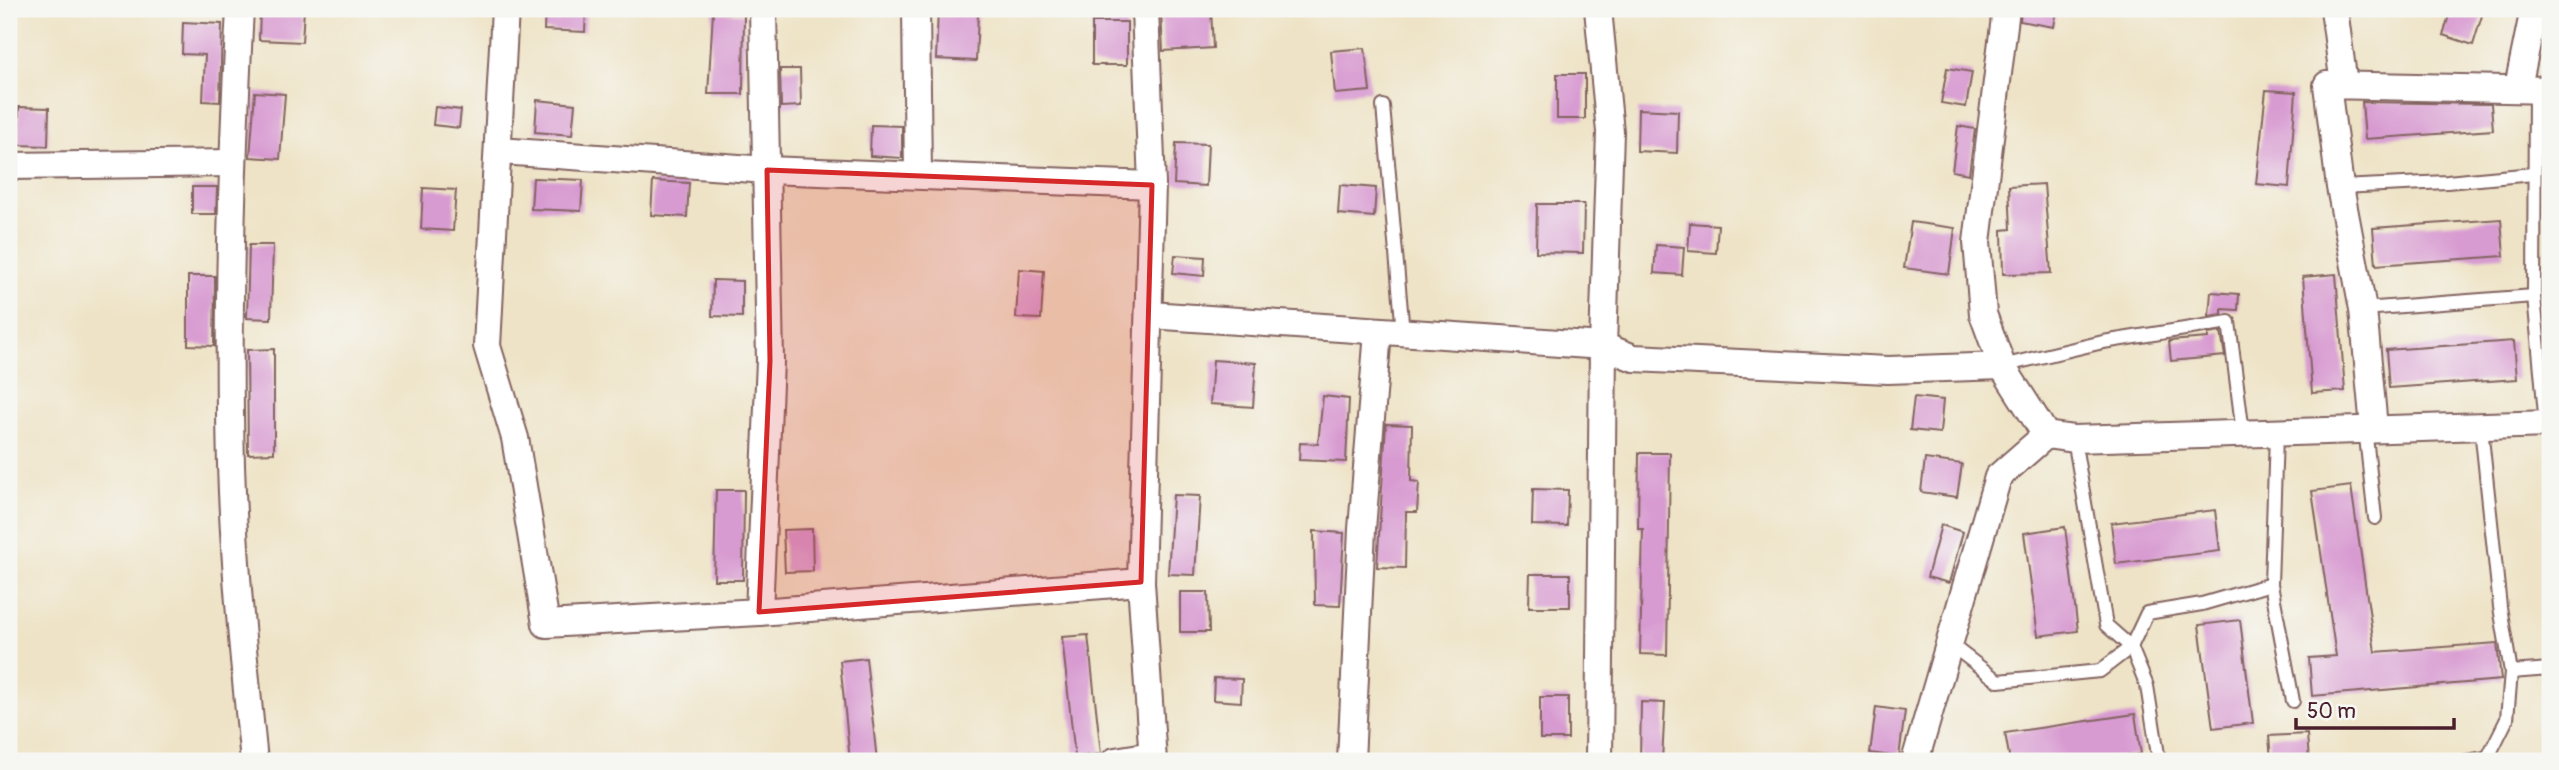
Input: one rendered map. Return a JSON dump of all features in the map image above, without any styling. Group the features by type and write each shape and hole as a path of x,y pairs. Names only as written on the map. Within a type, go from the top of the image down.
{"street":[{"path":"240,9 232,163 231,465 242,641 254,761"},
{"path":"505,9 487,346 515,438 546,624 760,612 1141,582"},
{"path":"760,612 770,361 763,9"},
{"path":"916,9 918,174"},
{"path":"1115,761 1152,758 1141,582 1152,185 1145,9"},
{"path":"1598,9 1609,132 1603,346 1599,761"},
{"path":"2006,9 1977,242 1983,314 2002,366 2046,435"},
{"path":"2334,9 2344,85"},
{"path":"2369,428 2363,309 2340,187 2327,85 2535,88 2534,9"},
{"path":"499,151 767,170 1152,185"},
{"path":"9,166 232,163"},
{"path":"1150,314 1603,346 1634,358 1888,370 2002,366"},
{"path":"1351,761 1362,529 1391,333"},
{"path":"1915,761 1998,477 2046,435 2074,439 2243,433 2276,435 2369,428 2481,428 2548,424"}],"lane":[{"path":"2535,88 2535,296 2548,424"},
{"path":"1383,106 1391,333"},
{"path":"2340,187 2447,183 2533,174"},
{"path":"2363,309 2535,296"},
{"path":"2002,366 2103,342 2229,322 2243,433"},
{"path":"2369,428 2375,518"},
{"path":"2467,761 2486,759 2507,719 2511,672 2500,607 2481,428"},
{"path":"2276,435 2271,584 2293,701"},
{"path":"2074,439 2106,625 2131,648 2147,686 2160,761"},
{"path":"1950,644 1998,681 2100,671 2131,648 2147,613 2202,604 2271,584"},
{"path":"2511,672 2550,669"}],"highlighted area":[{"path":"767,170 1152,185 1141,582 759,612 770,361"}],"building":[{"path":"260,9 304,9 302,42 259,40"},
{"path":"545,9 586,9 585,32 544,30"},
{"path":"938,9 970,9 969,13 978,13 976,61 936,59"},
{"path":"1211,9 1213,48 1163,51 1161,11"},
{"path":"2021,9 2057,9 2054,27 2020,21"},
{"path":"2451,9 2484,9 2473,45 2443,35"},
{"path":"713,12 744,14 743,94 708,94"},
{"path":"183,22 222,24 220,102 203,101 205,55 182,54"},
{"path":"1092,22 1127,22 1127,65 1092,65"},
{"path":"1365,48 1370,91 1335,94 1331,51"},
{"path":"1947,68 1972,72 1966,107 1941,103"},
{"path":"780,69 800,69 801,106 781,107"},
{"path":"1557,74 1585,74 1585,119 1557,119"},
{"path":"2266,90 2296,92 2289,187 2256,184"},
{"path":"255,92 285,94 280,159 250,157"},
{"path":"537,100 575,104 572,135 535,132"},
{"path":"2362,102 2491,104 2493,130 2365,139"},
{"path":"19,107 49,108 48,146 18,145"},
{"path":"435,107 461,110 459,128 433,125"},
{"path":"1638,109 1678,111 1677,153 1637,151"},
{"path":"871,125 902,126 902,158 870,156"},
{"path":"1958,126 1975,129 1969,174 1952,171"},
{"path":"1176,143 1208,144 1206,186 1174,184"},
{"path":"533,178 583,180 581,211 531,209"},
{"path":"653,181 689,183 687,217 651,215"},
{"path":"2044,184 2051,273 2003,274 2002,230 2011,229 2009,186"},
{"path":"1340,185 1376,188 1374,217 1338,214"},
{"path":"192,187 217,187 216,214 192,214"},
{"path":"423,188 456,190 453,231 421,229"},
{"path":"1537,204 1584,204 1583,253 1536,252"},
{"path":"2501,219 2504,256 2376,265 2373,228"},
{"path":"1911,222 1955,228 1949,274 1904,268"},
{"path":"1690,223 1718,225 1716,253 1688,251"},
{"path":"249,245 273,245 271,319 247,318"},
{"path":"1656,245 1684,247 1682,275 1654,273"},
{"path":"1175,255 1205,257 1204,276 1173,273"},
{"path":"1019,269 1044,271 1041,319 1016,318"},
{"path":"2336,274 2345,391 2312,393 2303,277"},
{"path":"188,276 215,276 214,346 188,345"},
{"path":"713,280 742,281 742,317 712,316"},
{"path":"2211,292 2239,294 2238,310 2222,309 2222,314 2209,316"},
{"path":"2221,332 2225,356 2171,361 2169,341 2208,338 2208,334"},
{"path":"2514,341 2517,379 2389,388 2386,350"},
{"path":"274,349 274,453 248,454 247,350"},
{"path":"1213,360 1256,363 1253,407 1210,404"},
{"path":"1323,396 1349,399 1346,462 1299,460 1300,443 1318,444"},
{"path":"1914,397 1943,400 1940,433 1910,430"},
{"path":"1386,424 1412,425 1411,481 1419,482 1417,512 1406,512 1405,568 1377,567"},
{"path":"1639,453 1670,453 1667,655 1640,654 1643,529 1638,529"},
{"path":"1925,459 1962,464 1957,497 1921,492"},
{"path":"2351,486 2375,652 2497,643 2501,680 2312,696 2309,658 2336,656 2312,491"},
{"path":"1533,489 1568,490 1567,526 1532,525"},
{"path":"716,490 744,490 743,580 714,580"},
{"path":"1173,495 1200,496 1195,575 1168,574"},
{"path":"2215,510 2220,551 2116,564 2111,523"},
{"path":"1941,525 1963,532 1949,583 1927,577"},
{"path":"2065,527 2078,631 2038,636 2024,533"},
{"path":"812,529 813,571 785,572 783,530"},
{"path":"1314,531 1344,533 1340,606 1315,605"},
{"path":"1530,574 1570,574 1570,607 1529,607"},
{"path":"1180,592 1208,592 1209,632 1180,632"},
{"path":"2240,620 2253,723 2213,728 2199,625"},
{"path":"1088,635 1101,754 1075,757 1062,637"},
{"path":"866,658 877,761 850,761 840,661"},
{"path":"1214,678 1242,679 1241,702 1213,700"},
{"path":"1540,697 1568,697 1568,739 1540,739"},
{"path":"1641,702 1665,703 1662,761 1640,761"},
{"path":"1876,707 1905,711 1899,757 1870,753"},
{"path":"2135,714 2141,754 2091,761 2010,761 2005,733"},
{"path":"2307,734 2309,761 2271,761 2269,736"}]}
